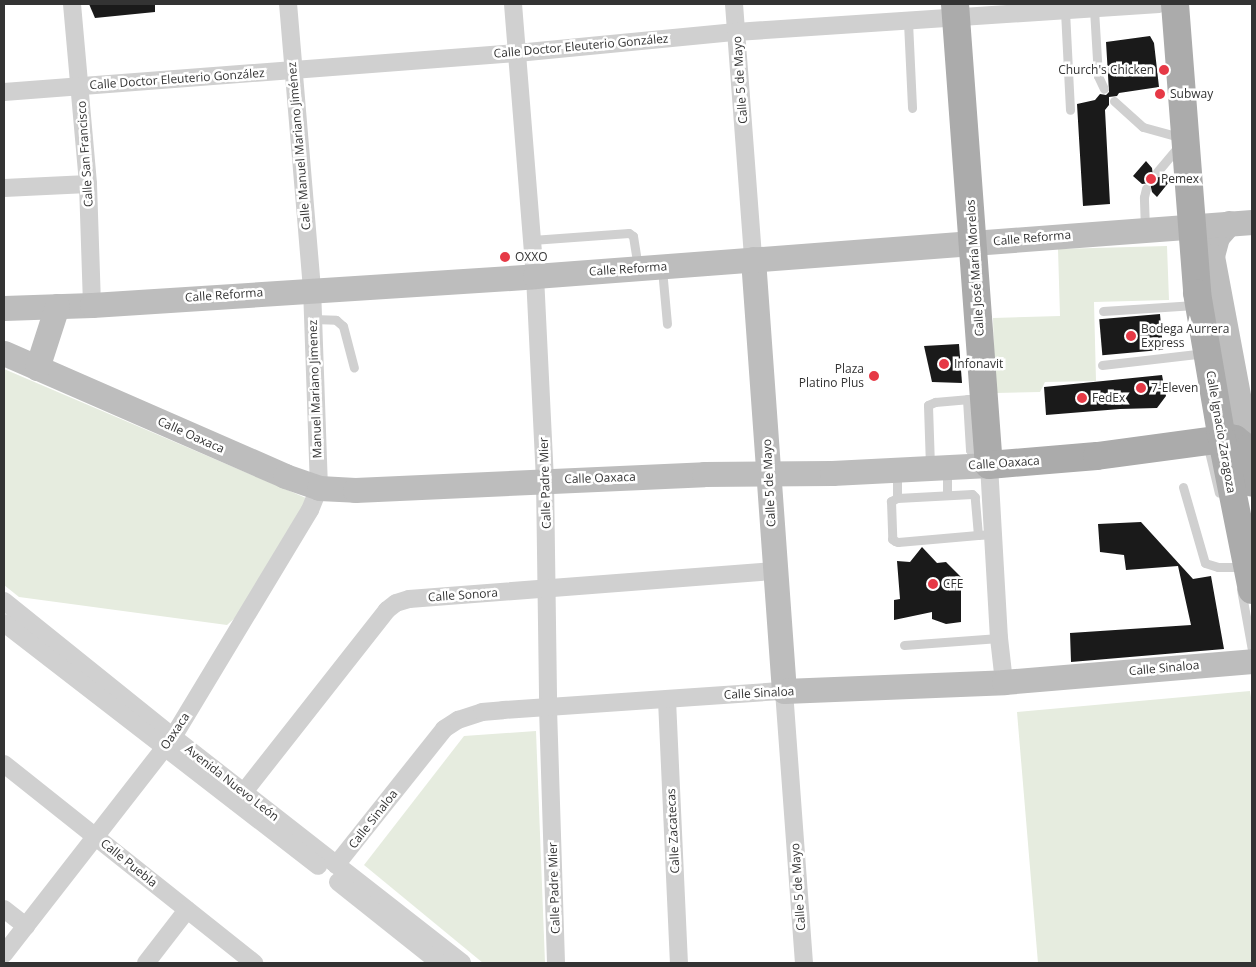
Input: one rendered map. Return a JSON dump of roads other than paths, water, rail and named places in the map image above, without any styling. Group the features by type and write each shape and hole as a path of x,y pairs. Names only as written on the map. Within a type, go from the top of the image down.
{"main road":[{"name":"Calle Ignacio Zaragoza","path":"1175,4 1191,225 1199,305 1223,432 1244,570"},
{"name":"Calle José María Morelos","path":"956,11 974,243 976,398 990,466"},
{"name":"Calle Oaxaca","path":"990,466 1223,432"},
{"path":"1223,432 1235,439 1251,470"}],"street":[{"name":"Calle San Francisco","path":"72,4 88,184 92,305"},
{"name":"Calle Manuel Mariano Jiménez","path":"288,4 312,289"},
{"name":"Calle Padre Mier","path":"514,4 535,276 546,480 548,708 556,963"},
{"name":"Calle 5 de Mayo","path":"734,4 804,963"},
{"name":"Calle Doctor Eleuterio González","path":"4,92 517,53 736,32 908,22 956,11 1065,11 1159,4"},
{"path":"4,188 88,184"},
{"name":"Calle Reforma","path":"4,308 92,305 312,289 535,276 1240,222"},
{"name":"Calle Ignacio Zaragoza","path":"1223,432 1212,256 1217,237 1240,222"},
{"name":"Manuel Mariano Jimenez","path":"312,289 319,488"},
{"path":"37,368 57,306"},
{"name":"Calle Oaxaca","path":"4,353 276,472 319,488 355,490 704,474 769,474 990,466"},
{"name":"Calle José María Morelos","path":"990,466 986,535 1004,682"},
{"name":"Oaxaca","path":"4,954 97,837 169,742 310,510 319,488"},
{"name":"Calle Sonora","path":"240,798 387,610 396,603 409,599 548,590 774,571"},
{"name":"Avenida Nuevo León","path":"7,614 240,798 335,870 438,956 462,963"},
{"name":"Calle Sinaloa","path":"335,870 448,725 482,712 784,691 1004,682 1252,661"},
{"path":"783,667 793,682 814,691"},
{"name":"Calle Zacatecas","path":"667,700 679,963"},
{"name":"Calle Puebla","path":"4,764 254,963"},
{"path":"4,908 26,926"},
{"path":"146,963 187,910"}],"lane":[{"path":"1094,8 1098,76 1104,89"},
{"path":"1065,11 1070,110"},
{"path":"908,22 912,108"},
{"path":"1114,101 1143,127 1186,139 1157,172"},
{"path":"1145,228 1144,203 1146,188"},
{"path":"532,240 629,233 633,236 650,267 667,324"},
{"path":"1104,311 1199,305"},
{"path":"313,319 336,320 343,326 354,368"},
{"path":"1102,365 1207,353"},
{"path":"947,494 939,467 928,405 936,402 976,398"},
{"path":"1221,500 1223,432"},
{"path":"897,470 898,498"},
{"path":"1183,487 1206,563 1218,567 1244,570 1252,650"},
{"path":"968,493 975,498 986,535 895,541 892,539 890,505 893,498 947,494 968,493"},
{"path":"904,645 999,638"}],"place":[{"name":"Church's Chicken","path":"1164,70"},
{"name":"Subway","path":"1160,94"},
{"name":"Pemex","path":"1151,179"},
{"name":"OXXO","path":"505,257"},
{"name":"Bodega Aurrera Express","path":"1131,336"},
{"name":"Infonavit","path":"944,364"},
{"name":"Plaza Platino Plus","path":"874,376"},
{"name":"7-Eleven","path":"1141,388"},
{"name":"FedEx","path":"1082,398"},
{"name":"CFE","path":"933,584"}]}
